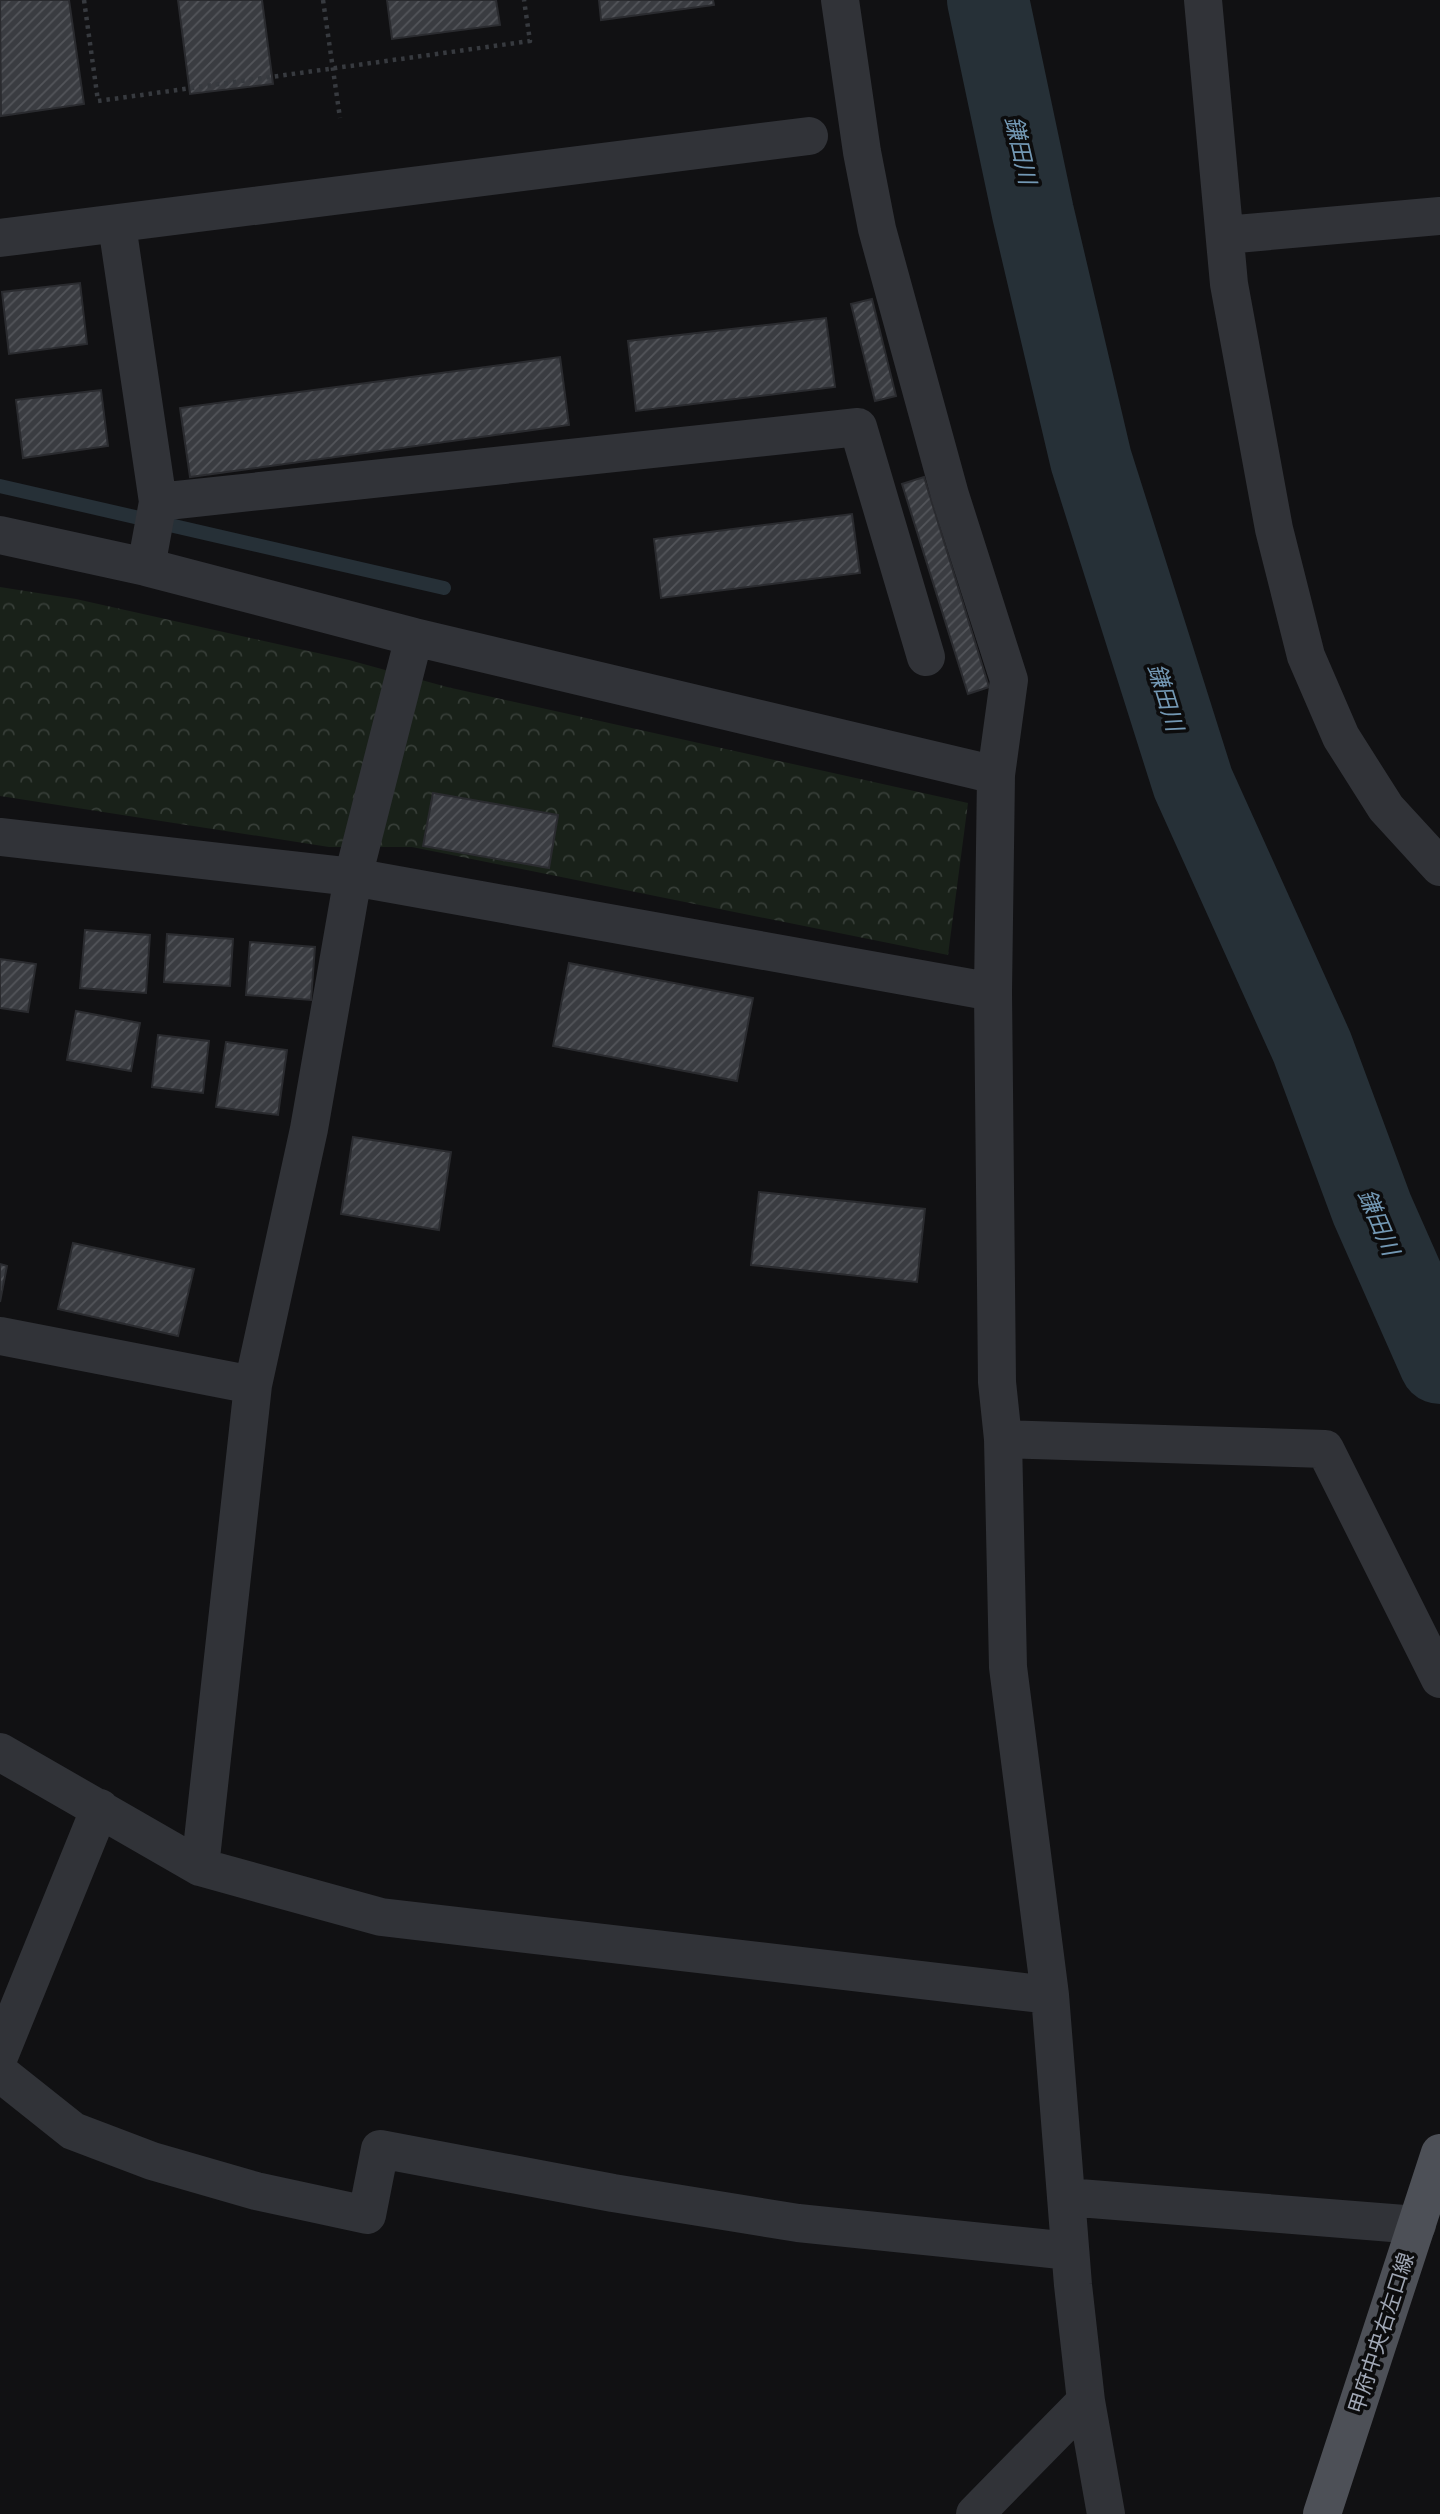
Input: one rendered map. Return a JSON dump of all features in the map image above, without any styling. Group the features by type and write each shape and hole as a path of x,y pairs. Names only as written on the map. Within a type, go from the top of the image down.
{"main road":[{"name":"甲府中央右左口線","path":"1322,2514 1440,2153"}],"street":[{"path":"839,0 862,152 877,229 950,495 1009,680 996,775 993,992 997,1381 1003,1439 1008,1667 1050,1995 1070,2250 1086,2401 1105,2514"},
{"path":"1203,0 1229,284 1274,529 1306,656 1340,737 1386,808 1440,867"},
{"path":"0,238 809,136"},
{"path":"1225,235 1440,216"},
{"path":"117,225 158,504 148,555"},
{"path":"158,504 858,427 926,657"},
{"path":"0,535 148,555 414,637 996,775"},
{"path":"200,1867 253,1385 309,1129 353,877 414,637"},
{"path":"0,837 353,877 993,992"},
{"path":"0,1336 253,1385"},
{"path":"1003,1439 1325,1449 1440,1679"},
{"path":"0,1752 200,1867 381,1917 1050,1995"},
{"path":"0,2054 100,1808"},
{"path":"0,2073 73,2131 152,2161 256,2191 367,2215 380,2149 612,2193 799,2223 1070,2250"},
{"path":"1066,2197 1417,2225"},
{"path":"975,2514 1086,2401"}],"path":[{"path":"84,0 98,101 530,41 524,0"},
{"path":"323,0 340,118"}],"green space":[{"path":"0,587 76,599 349,660 447,687 968,803 948,955 412,847 329,847 0,796"}],"building":[{"path":"0,0 69,0 84,104 1,116"},
{"path":"178,0 262,0 273,84 190,94"},
{"path":"387,0 496,0 500,25 392,39"},
{"path":"599,0 713,0 714,5 601,20"},
{"path":"80,283 87,344 9,354 2,292"},
{"path":"872,299 896,396 875,401 851,304"},
{"path":"826,318 835,387 636,411 628,341"},
{"path":"560,357 569,425 190,477 180,408"},
{"path":"101,390 108,446 23,458 16,400"},
{"path":"924,477 989,687 968,694 902,484"},
{"path":"852,514 860,573 661,598 654,539"},
{"path":"433,793 558,815 549,868 423,846"},
{"path":"85,930 150,935 146,993 80,988"},
{"path":"167,934 233,939 230,986 164,982"},
{"path":"250,942 315,947 311,1000 246,995"},
{"path":"0,959 36,964 28,1012 0,1008"},
{"path":"569,963 753,998 737,1081 553,1046"},
{"path":"76,1011 140,1023 131,1071 67,1060"},
{"path":"158,1035 209,1041 203,1093 152,1087"},
{"path":"226,1042 287,1050 278,1115 216,1107"},
{"path":"353,1137 451,1152 439,1230 341,1214"},
{"path":"759,1192 925,1209 917,1282 751,1265"},
{"path":"73,1243 194,1269 178,1336 58,1309"},
{"path":"0,1264 7,1266 0,1302"}],"waterway":[{"name":"鎌田川","path":"988,0 1033,213 1091,460 1193,783 1312,1047 1372,1209 1440,1363"},
{"path":"0,486 444,588"}]}
